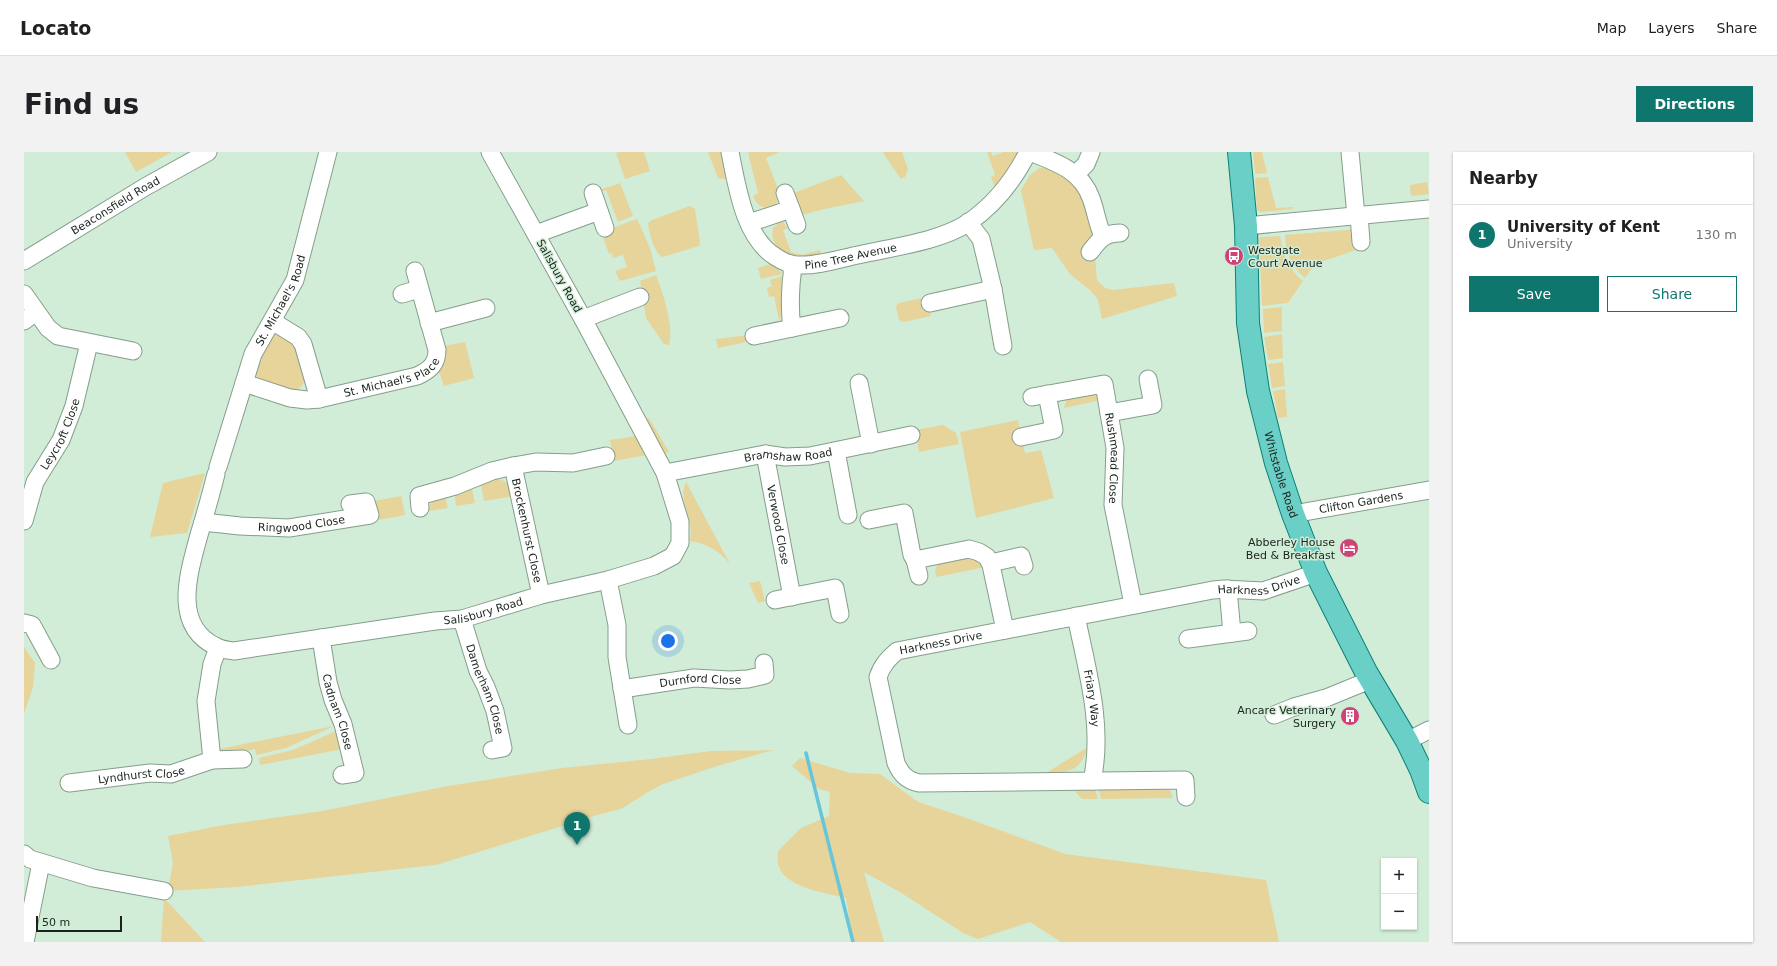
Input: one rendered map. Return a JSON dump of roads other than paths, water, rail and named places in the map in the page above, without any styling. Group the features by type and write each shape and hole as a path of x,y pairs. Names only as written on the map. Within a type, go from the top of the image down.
{"main road":[{"name":"Whitstable Road","path":"1239,152 1246,226 1248,323 1253,365 1263,416 1276,463 1293,514 1316,573 1370,680 1407,741 1421,770 1429,792"}],"street":[{"name":"Beaconsfield Road","path":"24,261 145,187 208,152"},
{"name":"St. Michael's Road","path":"217,470 230,446 244,383 253,354 295,280 328,152"},
{"name":"Salisbury Road","path":"217,470 188,576 186,589 191,621 197,631 206,640 218,648 234,651 435,621 462,619 541,595 608,580 661,563 673,556 680,544 680,522 665,473 583,319 490,152"},
{"name":"Pine Tree Avenue","path":"730,152 738,190 749,223 758,241 764,249 776,258 791,264 814,264 910,243 946,233 968,222 1004,189 1020,169 1029,152"},
{"path":"1029,152 1058,164 1076,174 1086,185 1103,236"},
{"path":"1076,174 1086,164 1091,152"},
{"path":"1350,152 1362,242"},
{"path":"785,192 797,225"},
{"path":"593,193 605,228"},
{"path":"749,223 791,209"},
{"path":"1246,226 1429,209"},
{"name":"Salisbury Road","path":"536,234 599,211"},
{"path":"968,222 981,239 993,290 1003,346"},
{"path":"1090,252 1103,236 1120,233"},
{"path":"791,264 794,272 791,283 790,298 792,328"},
{"name":"St. Michael's Place","path":"244,383 290,398 319,399 418,376 425,372 435,363 437,358 437,350 415,271"},
{"path":"402,294 419,289"},
{"path":"930,303 993,290"},
{"path":"24,294 30,316 54,334 66,339 133,351"},
{"name":"Salisbury Road","path":"583,319 640,297"},
{"path":"429,323 486,308"},
{"path":"754,336 840,318"},
{"path":"272,321 298,337 303,344 319,399"},
{"name":"Leycroft Close","path":"24,521 30,481 61,440 74,406 89,343"},
{"path":"1109,413 1153,405 1148,379"},
{"path":"859,383 871,444"},
{"name":"Rushmead Close","path":"1022,437 1054,430 1040,396 1104,384 1115,448 1112,505 1133,604"},
{"name":"Bramshaw Road","path":"665,473 764,454 785,457 810,456 911,435"},
{"path":"836,451 848,515"},
{"name":"Verwood Close","path":"764,454 790,597 835,588 840,614"},
{"name":"Brockenhurst Close","path":"420,508 419,496 455,486 492,471 536,462 573,463 606,456"},
{"name":"Brockenhurst Close","path":"513,466 541,595"},
{"name":"Clifton Gardens","path":"1293,514 1429,490"},
{"name":"Ringwood Close","path":"203,522 240,526 289,528 370,515 366,502 350,504"},
{"path":"869,520 904,513 912,555 917,568 969,549 979,552 987,557 991,563 1005,630"},
{"path":"991,563 1021,556 1024,566"},
{"name":"Harkness Drive","path":"1186,797 1185,780 919,782 907,778 899,770 896,762 878,677 886,660 897,651 1133,604 1213,590 1228,589 1263,591 1316,573"},
{"path":"608,580 617,625 617,657 628,726"},
{"path":"1188,638 1240,632 1228,589"},
{"name":"Friary Way","path":"1076,616 1094,707 1097,745 1092,781"},
{"name":"Damerham Close","path":"462,619 478,670 486,687 500,733 503,748 492,750"},
{"path":"24,622 32,625 50,660"},
{"name":"Cadnam Close","path":"321,638 328,682 333,700 343,724 355,773 342,775"},
{"path":"212,760 206,701 211,670 218,648"},
{"name":"Durnford Close","path":"622,689 694,678 730,680 748,679 766,675 764,663"},
{"path":"1274,715 1294,707 1326,698 1370,680"},
{"path":"1407,741 1429,730"},
{"name":"Lyndhurst Close","path":"69,783 143,774 171,774 212,760 243,759"},
{"path":"24,854 30,859 41,863 93,878 164,891"},
{"path":"25,942 41,863"}],"waterway":[{"path":"806,753 853,942"}],"place":[{"name":"Westgate Court Avenue","path":"1234,256"},
{"name":"Abberley House Bed & Breakfast","path":"1349,548"},
{"name":"Ancare Veterinary Surgery","path":"1350,716"},
{"name":"University of Kent","path":"577,845"}]}
